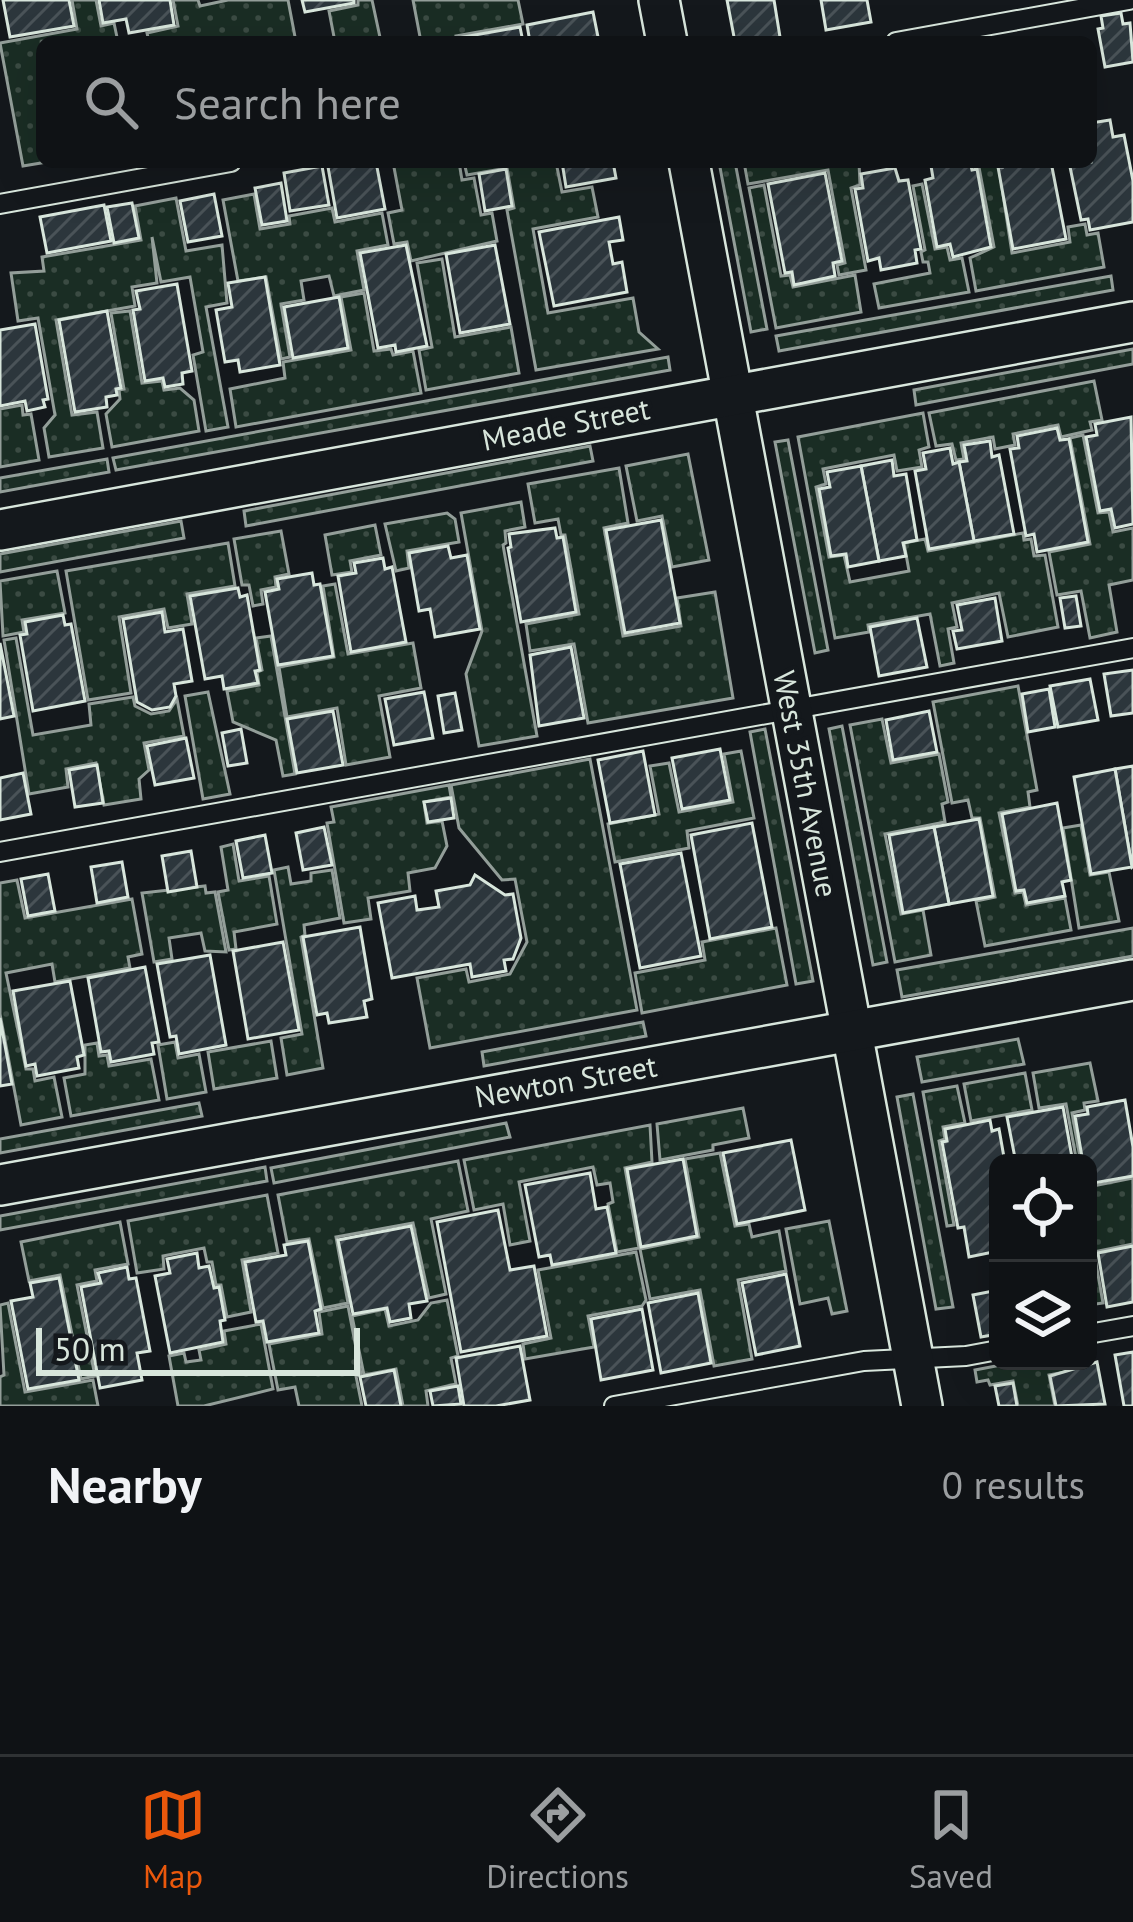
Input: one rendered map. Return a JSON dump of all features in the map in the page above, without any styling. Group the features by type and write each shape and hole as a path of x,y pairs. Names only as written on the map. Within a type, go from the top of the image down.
{"street":[{"path":"659,0 666,36"},
{"name":"West 35th Avenue","path":"690,168 922,1406"},
{"name":"Meade Street","path":"0,530 1133,322"},
{"name":"Newton Street","path":"0,1185 1133,980"}],"lane":[{"path":"929,36 1129,0"},
{"path":"0,204 198,168"},
{"path":"0,851 1133,648"},
{"path":"1097,1332 1133,1326"},
{"path":"614,1406 863,1360 989,1351"}],"green space":[{"path":"72,0 96,0 101,26 114,23 117,36 38,36 77,29"},
{"path":"173,0 198,0 200,6 228,0 288,0 295,36 148,36 178,26"},
{"path":"358,0 372,0 380,36 334,36 329,11 358,5"},
{"path":"413,0 518,0 523,24 456,36 420,36"},
{"path":"36,36 36,164 23,166 0,43"},
{"path":"394,168 460,168 462,180 474,178 481,215 492,213 497,241 411,261 407,242 394,244 388,213 402,210"},
{"path":"465,168 507,168 467,175"},
{"path":"507,168 557,168 562,192 592,187 598,217 533,229 548,313 633,298 639,332 658,349 536,370 507,210 514,208"},
{"path":"720,168 736,168 767,329 751,332"},
{"path":"745,168 859,168 860,185 851,188 866,270 839,275 837,265 845,263 828,170 748,184"},
{"path":"979,168 999,168 1012,253 1070,242 1068,227 1085,224 1087,235 1098,233 1104,267 976,291 970,258 994,247"},
{"path":"922,184 935,249 947,247 950,260 962,258 969,292 879,308 874,284 930,273 921,252 925,250 913,186"},
{"path":"764,185 781,276 790,275 793,287 855,275 861,312 776,328 749,188"},
{"path":"254,194 260,229 290,224 289,216 332,208 335,222 382,213 388,245 357,251 364,290 334,296 329,276 301,281 304,300 281,304 290,357 281,359 266,277 238,281 223,200"},
{"path":"176,198 186,251 222,245 227,303 206,307 228,427 206,431 193,355 203,352 190,277 161,282 152,237 157,283 132,287 135,306 56,320 72,415 97,412 103,448 49,457 44,428 55,415 38,318 18,321 11,273 44,271 42,257 141,240 135,206"},
{"path":"442,259 455,337 511,327 519,373 426,390 419,350 432,347 417,263"},
{"path":"1111,276 1113,290 779,351 776,336"},
{"path":"364,293 374,351 391,349 393,355 413,351 421,393 236,427 230,389 285,378 283,362 351,350 341,297"},
{"path":"130,311 142,383 162,381 164,390 180,388 194,400 199,431 112,447 106,414 124,389 111,313"},
{"path":"1133,349 1133,364 916,405 914,390"},
{"path":"668,357 670,370 116,470 113,458"},
{"path":"1094,381 1102,420 1090,422 1092,430 1061,437 1058,425 1013,434 1015,445 995,449 993,437 961,443 964,459 956,460 952,444 936,446 929,413"},
{"path":"22,405 23,415 31,414 39,460 0,467 0,409"},
{"path":"923,413 929,447 919,450 922,467 897,471 894,455 823,469 826,484 816,487 829,557 844,555 850,582 909,571 904,543 925,539 928,551 1023,533 1024,540 1031,539 1034,556 1045,555 1058,627 1008,637 999,593 952,603 957,627 948,629 954,663 940,666 930,614 868,625 869,632 835,638 798,437"},
{"path":"1083,435 1098,513 1109,512 1113,532 1133,528 1133,580 1109,585 1117,632 1090,638 1081,591 1057,595 1049,552 1090,544 1070,438"},
{"path":"788,440 828,650 815,653 775,442"},
{"path":"590,446 593,461 246,526 244,511"},
{"path":"688,454 709,560 672,567 662,516 637,521 626,466"},
{"path":"107,459 109,472 0,492 0,478"},
{"path":"619,468 628,523 604,528 623,636 681,626 677,598 715,592 733,698 588,723 574,644 530,651 526,624 579,614 565,535 561,535 558,519 535,523 528,484"},
{"path":"521,502 525,527 505,531 503,545 537,736 479,746 466,674 482,631 461,513"},
{"path":"447,513 455,519 459,542 407,551 409,568 396,571 385,524"},
{"path":"181,521 184,538 0,572 0,554"},
{"path":"375,525 381,555 350,561 352,572 332,575 325,535"},
{"path":"281,531 289,574 275,577 276,587 261,590 263,604 253,606 249,585 242,585 234,539"},
{"path":"228,543 235,586 187,594 192,624 168,628 164,609 119,617 131,693 88,700 66,571"},
{"path":"57,571 65,613 22,620 24,632 3,636 0,581"},
{"path":"335,584 348,654 413,643 421,688 379,696 390,757 346,765 337,708 287,717 279,667 334,657 323,586"},
{"path":"271,636 295,774 283,776 276,740 233,722 227,691 259,685 257,672 262,670 256,638"},
{"path":"16,638 33,735 91,725 89,704 133,697 135,706 151,714 169,711 177,699 184,736 144,743 149,770 139,779 141,799 104,805 96,763 66,769 68,787 29,794 4,640"},
{"path":"1018,686 1037,790 1028,792 1030,807 999,813 1015,893 1023,892 1026,905 1065,898 1071,930 985,946 976,901 995,897 980,818 972,818 968,800 952,803 933,702"},
{"path":"208,692 230,794 203,799 185,696"},
{"path":"882,719 891,763 939,754 948,802 942,804 945,822 885,834 901,914 923,910 931,955 895,962 850,725"},
{"path":"842,726 887,962 873,965 829,729"},
{"path":"765,729 813,981 796,984 750,732"},
{"path":"741,751 754,818 687,831 689,848 615,862 608,824 659,814 650,766 669,763 679,812 733,802 724,754"},
{"path":"590,759 637,1010 430,1048 417,978 466,969 469,982 510,974 527,942 515,879 502,880 459,828 451,785"},
{"path":"449,785 451,797 424,802 427,823 442,821 447,846 435,868 408,873 410,891 368,898 371,919 344,923 327,823 334,822 331,807"},
{"path":"1081,825 1090,875 1109,872 1119,921 1079,928 1063,828"},
{"path":"233,844 239,881 269,876 277,924 234,932 236,949 229,950 218,892 228,890 221,847"},
{"path":"288,867 291,884 311,881 311,873 332,870 340,918 304,925 301,937 323,1068 287,1075 281,1038 302,1034 274,870"},
{"path":"17,880 25,918 132,899 142,954 128,957 130,968 55,982 52,964 6,973 26,1069 33,1069 35,1081 54,1077 62,1117 21,1125 0,1014 0,883"},
{"path":"205,886 206,893 215,892 226,952 205,951 201,933 169,938 172,959 154,962 142,893"},
{"path":"776,928 787,985 642,1013 635,973 705,960 702,942"},
{"path":"1133,928 1133,956 902,997 897,970"},
{"path":"643,1022 646,1036 484,1066 482,1052"},
{"path":"1018,1039 1024,1064 922,1082 917,1057"},
{"path":"271,1041 277,1078 214,1089 208,1052"},
{"path":"175,1042 178,1058 199,1054 206,1092 167,1099 158,1045"},
{"path":"97,1043 99,1056 107,1055 109,1066 151,1059 159,1100 71,1116 64,1078 85,1074 85,1045"},
{"path":"1090,1063 1098,1101 1084,1103 1085,1110 1072,1113 1079,1154 1075,1154 1066,1104 1039,1108 1033,1073"},
{"path":"1025,1073 1032,1110 971,1121 964,1084"},
{"path":"957,1086 965,1123 943,1127 945,1139 939,1141 954,1225 947,1226 923,1092"},
{"path":"913,1094 953,1307 936,1309 897,1097"},
{"path":"199,1103 202,1116 0,1153 0,1139"},
{"path":"743,1108 749,1138 660,1160 657,1124"},
{"path":"506,1123 510,1137 274,1183 271,1168"},
{"path":"650,1125 652,1162 625,1168 639,1248 617,1252 608,1204 613,1202 610,1183 597,1185 593,1167 519,1182 530,1241 510,1245 503,1204 474,1210 464,1160"},
{"path":"720,1153 735,1226 749,1224 752,1237 779,1231 786,1271 738,1280 752,1359 714,1366 700,1290 650,1299 640,1249 699,1237 685,1159"},
{"path":"458,1161 468,1211 431,1219 446,1294 429,1298 413,1223 336,1237 348,1303 323,1308 309,1239 287,1242 278,1195"},
{"path":"265,1167 267,1181 0,1230 0,1216"},
{"path":"1133,1178 1133,1244 1097,1251 1097,1185"},
{"path":"267,1195 278,1253 242,1260 251,1312 227,1317 221,1285 216,1285 204,1248 163,1256 164,1269 137,1273 128,1221"},
{"path":"829,1221 847,1311 832,1314 828,1298 800,1304 786,1229"},
{"path":"120,1222 128,1264 95,1270 97,1281 77,1285 95,1376 81,1379 60,1275 29,1281 21,1242"},
{"path":"636,1252 646,1300 642,1306 588,1316 594,1347 525,1359 523,1344 551,1338 538,1270"},
{"path":"1097,1269 1103,1303 1097,1304"},
{"path":"447,1300 458,1356 451,1358 456,1384 426,1391 428,1406 403,1406 396,1369 364,1375 352,1316 385,1309 389,1326 418,1320 431,1303"},
{"path":"8,1303 25,1392 93,1380 98,1406 0,1406 0,1377 4,1375 0,1305"},
{"path":"348,1306 362,1406 299,1406 295,1387 278,1390 269,1344 322,1334 319,1312"},
{"path":"261,1324 273,1389 204,1406 178,1406 169,1356 184,1353 186,1362 201,1360 199,1350 226,1344 224,1331"},
{"path":"975,1370 1071,1371 1049,1375 1055,1406 1018,1406 1013,1381 977,1382"}],"building":[{"path":"3,0 69,0 74,26 10,37"},
{"path":"99,0 170,0 174,25 129,33 126,19 103,23"},
{"path":"302,0 354,0 354,3 305,12"},
{"path":"727,0 774,0 780,36 734,36"},
{"path":"821,0 867,0 871,22 826,30"},
{"path":"593,12 598,36 529,36 527,25"},
{"path":"1121,13 1123,24 1130,23 1133,62 1105,67 1098,29 1103,28 1101,16"},
{"path":"520,27 522,36 469,36"},
{"path":"1110,120 1113,137 1124,135 1133,181 1133,222 1090,230 1088,219 1081,220 1070,168 1097,168 1097,122"},
{"path":"322,168 329,205 290,211 284,173"},
{"path":"328,168 377,168 385,209 337,218"},
{"path":"563,168 614,168 616,178 566,187"},
{"path":"895,168 899,181 908,180 921,249 915,250 917,263 881,270 879,258 868,261 855,189 863,188 861,174"},
{"path":"931,168 977,169 991,247 953,257 950,244 937,247 925,180 933,178"},
{"path":"998,168 1052,168 1066,239 1013,249"},
{"path":"506,169 512,206 485,211 479,174"},
{"path":"825,173 842,261 833,263 835,276 794,285 792,272 785,273 768,184"},
{"path":"281,183 287,221 262,225 255,188"},
{"path":"214,194 222,236 188,242 180,201"},
{"path":"132,203 139,238 114,243 107,207"},
{"path":"104,205 111,241 47,253 40,217"},
{"path":"619,217 623,240 609,242 613,264 622,262 627,292 554,306 539,232"},
{"path":"406,245 427,346 396,352 395,345 378,348 360,253"},
{"path":"495,245 510,324 460,333 446,254"},
{"path":"265,277 280,365 240,372 238,360 225,362 216,310 232,307 228,283"},
{"path":"177,284 192,371 182,373 183,384 165,387 163,378 145,381 133,310 140,309 136,291"},
{"path":"339,297 348,348 293,358 284,307"},
{"path":"107,311 121,388 116,389 117,395 106,397 107,407 75,412 59,320"},
{"path":"35,324 48,399 43,400 45,407 27,411 25,401 0,406 0,330"},
{"path":"1131,417 1133,524 1115,528 1111,509 1100,511 1086,437 1097,435 1095,424"},
{"path":"1057,428 1060,440 1069,439 1088,542 1037,552 1034,534 1026,536 1010,449 1019,448 1017,436"},
{"path":"990,441 992,457 999,455 1014,534 974,541 959,462 967,461 964,445"},
{"path":"950,448 953,464 959,462 974,541 929,549 915,471 926,469 923,453"},
{"path":"892,460 894,476 906,474 917,540 903,543 906,556 879,561 861,466"},
{"path":"861,466 879,561 848,567 846,554 831,556 819,489 830,487 827,472"},
{"path":"661,520 680,623 625,633 606,530"},
{"path":"555,528 557,538 563,537 576,612 521,622 509,534"},
{"path":"448,546 451,558 467,555 480,629 435,637 430,609 419,611 409,553"},
{"path":"383,558 385,569 392,567 406,642 351,652 338,576 356,573 354,563"},
{"path":"312,573 314,585 320,584 333,656 278,665 265,592 279,589 277,579"},
{"path":"238,588 240,597 247,595 260,670 255,671 258,683 224,689 222,676 205,679 190,596"},
{"path":"1076,596 1081,626 1065,628 1060,598"},
{"path":"995,598 1002,641 957,649 953,631 962,630 957,605"},
{"path":"162,612 165,632 183,629 192,681 174,684 176,696 170,707 152,710 137,702 123,619"},
{"path":"63,615 65,625 71,624 85,701 33,711 20,635 27,634 25,622"},
{"path":"917,618 927,667 879,676 870,627"},
{"path":"0,643 14,716 0,719"},
{"path":"571,647 584,718 539,726 530,655"},
{"path":"1133,670 1133,713 1111,716 1104,674"},
{"path":"1090,679 1098,720 1058,727 1050,686"},
{"path":"1049,689 1055,727 1028,732 1022,694"},
{"path":"424,692 433,738 394,745 385,699"},
{"path":"455,693 462,730 444,733 438,696"},
{"path":"333,711 343,765 297,773 287,719"},
{"path":"929,711 937,752 893,760 886,720"},
{"path":"241,729 247,763 228,766 222,733"},
{"path":"186,738 194,778 155,785 147,746"},
{"path":"720,749 730,800 682,809 672,758"},
{"path":"643,751 655,815 610,823 598,760"},
{"path":"97,765 103,803 75,807 69,770"},
{"path":"1133,766 1133,866 1132,867 1115,769"},
{"path":"1115,769 1132,867 1091,874 1074,777"},
{"path":"23,773 31,814 0,820 0,778"},
{"path":"451,798 454,818 428,822 424,802"},
{"path":"1057,803 1071,880 1062,882 1065,896 1027,903 1024,890 1016,891 1002,814"},
{"path":"979,819 993,896 949,904 934,827"},
{"path":"752,823 772,927 710,939 691,835"},
{"path":"324,827 332,865 303,870 296,833"},
{"path":"934,827 949,904 903,913 889,835"},
{"path":"265,835 272,873 243,878 236,841"},
{"path":"191,851 197,887 168,892 162,856"},
{"path":"681,853 701,956 640,968 620,864"},
{"path":"122,862 128,897 97,903 91,867"},
{"path":"48,874 55,911 28,916 21,879"},
{"path":"475,875 505,895 513,894 521,938 513,959 504,960 506,971 472,977 470,964 392,978 378,903 415,896 417,910 439,907 436,891 470,885"},
{"path":"360,927 372,999 364,1001 367,1017 329,1023 327,1013 317,1015 303,937"},
{"path":"283,942 299,1030 248,1039 233,951"},
{"path":"210,955 226,1045 179,1054 176,1036 170,1037 157,964"},
{"path":"145,967 159,1042 152,1043 154,1054 111,1062 109,1051 101,1052 88,978"},
{"path":"70,981 84,1055 77,1057 79,1068 37,1076 35,1064 26,1066 13,991"},
{"path":"0,1018 12,1084 0,1086"},
{"path":"1125,1100 1133,1176 1097,1182 1097,1154 1081,1154 1075,1116 1088,1114 1087,1107"},
{"path":"1063,1107 1071,1154 1014,1154 1007,1117"},
{"path":"990,1120 992,1131 999,1129 1003,1154 989,1154 989,1253 969,1257 964,1227 958,1228 942,1142 947,1141 945,1129"},
{"path":"791,1140 805,1210 737,1224 723,1153"},
{"path":"683,1159 697,1236 641,1247 627,1169"},
{"path":"590,1173 596,1209 607,1207 616,1253 552,1265 550,1255 539,1257 525,1185"},
{"path":"498,1210 510,1270 534,1266 547,1336 461,1352 437,1222"},
{"path":"411,1226 427,1301 409,1304 411,1318 390,1322 387,1308 353,1314 338,1240"},
{"path":"308,1241 321,1309 315,1311 319,1333 267,1342 263,1321 256,1322 245,1262 286,1255 284,1245"},
{"path":"1133,1246 1133,1302 1107,1307 1098,1253"},
{"path":"197,1253 199,1268 209,1266 214,1288 219,1287 223,1342 170,1353 155,1276 170,1273 167,1259"},
{"path":"127,1267 129,1279 136,1278 150,1351 137,1353 142,1380 100,1388 81,1287 101,1283 98,1273"},
{"path":"786,1274 800,1346 756,1355 742,1283"},
{"path":"59,1278 79,1380 28,1389 11,1301 33,1297 30,1283"},
{"path":"989,1292 989,1336 981,1337 973,1295"},
{"path":"698,1293 711,1363 661,1373 648,1303"},
{"path":"642,1309 653,1370 601,1380 591,1319"},
{"path":"520,1346 530,1400 464,1406 456,1358"},
{"path":"1133,1352 1133,1406 1124,1406 1115,1355"},
{"path":"1097,1362 1105,1404 1056,1406 1050,1376 1097,1370"},
{"path":"394,1370 401,1406 366,1406 360,1377"},
{"path":"1013,1383 1017,1406 999,1406 995,1386"},
{"path":"458,1386 461,1404 433,1406 430,1391"}]}
